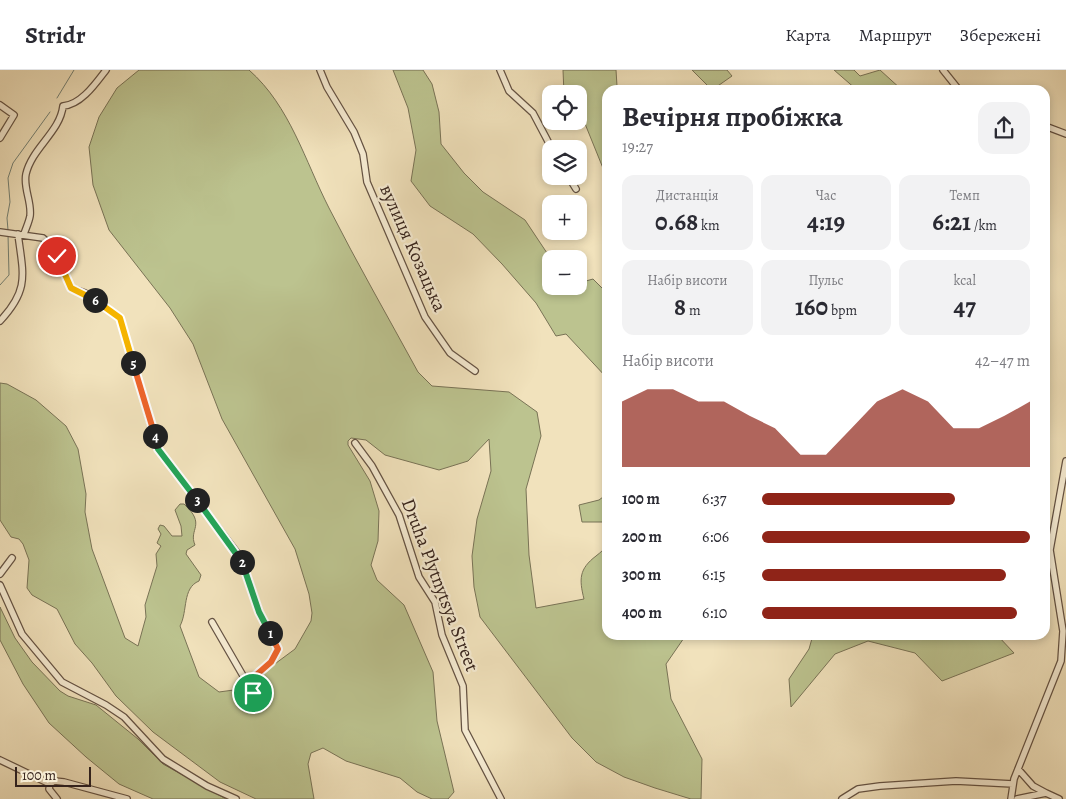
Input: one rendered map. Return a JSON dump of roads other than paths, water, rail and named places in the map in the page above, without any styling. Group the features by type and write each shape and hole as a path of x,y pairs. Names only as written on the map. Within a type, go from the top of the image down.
{"street":[{"path":"0,321 21,291 24,278 18,234 30,215 25,184 26,173 37,148 57,124 63,106 68,106 84,96 106,70"},
{"name":"вулиця Козацька","path":"320,70 327,87 354,132 363,154 367,182 425,317 450,353 475,371"},
{"path":"500,70 509,91 534,113 548,140"},
{"path":"943,70 955,85"},
{"path":"0,106 14,115 0,138"},
{"path":"1050,128 1066,134"},
{"path":"573,185 576,190"},
{"path":"3,232 43,238 54,248 71,288 85,293 120,318 158,449 241,558 259,612 278,649 271,662 247,683"},
{"name":"Druha Plytnytsya Street","path":"354,442 372,466 399,514 419,577 435,602 442,635 463,686 465,730 501,799"},
{"path":"1050,540 1066,461"},
{"path":"0,574 12,558"},
{"path":"1011,799 1018,769 1061,661 1064,647 1064,631 1050,560"},
{"path":"0,585 22,634 62,682 106,705 124,718 163,759 207,786 236,799"},
{"path":"212,622 253,693"},
{"path":"0,760 50,784"},
{"path":"1018,769 1034,786 1046,794 1059,799"},
{"path":"50,784 54,781 64,782 127,799"},
{"path":"842,799 858,789 880,786 956,781 1013,784"},
{"path":"50,784 49,788 57,799"},
{"path":"1017,799 1046,794"}],"waterway":[{"path":"57,98 74,70"},
{"path":"8,230 7,218 10,202 8,178 13,163 50,112"},
{"path":"0,285 9,275 8,234"}]}
